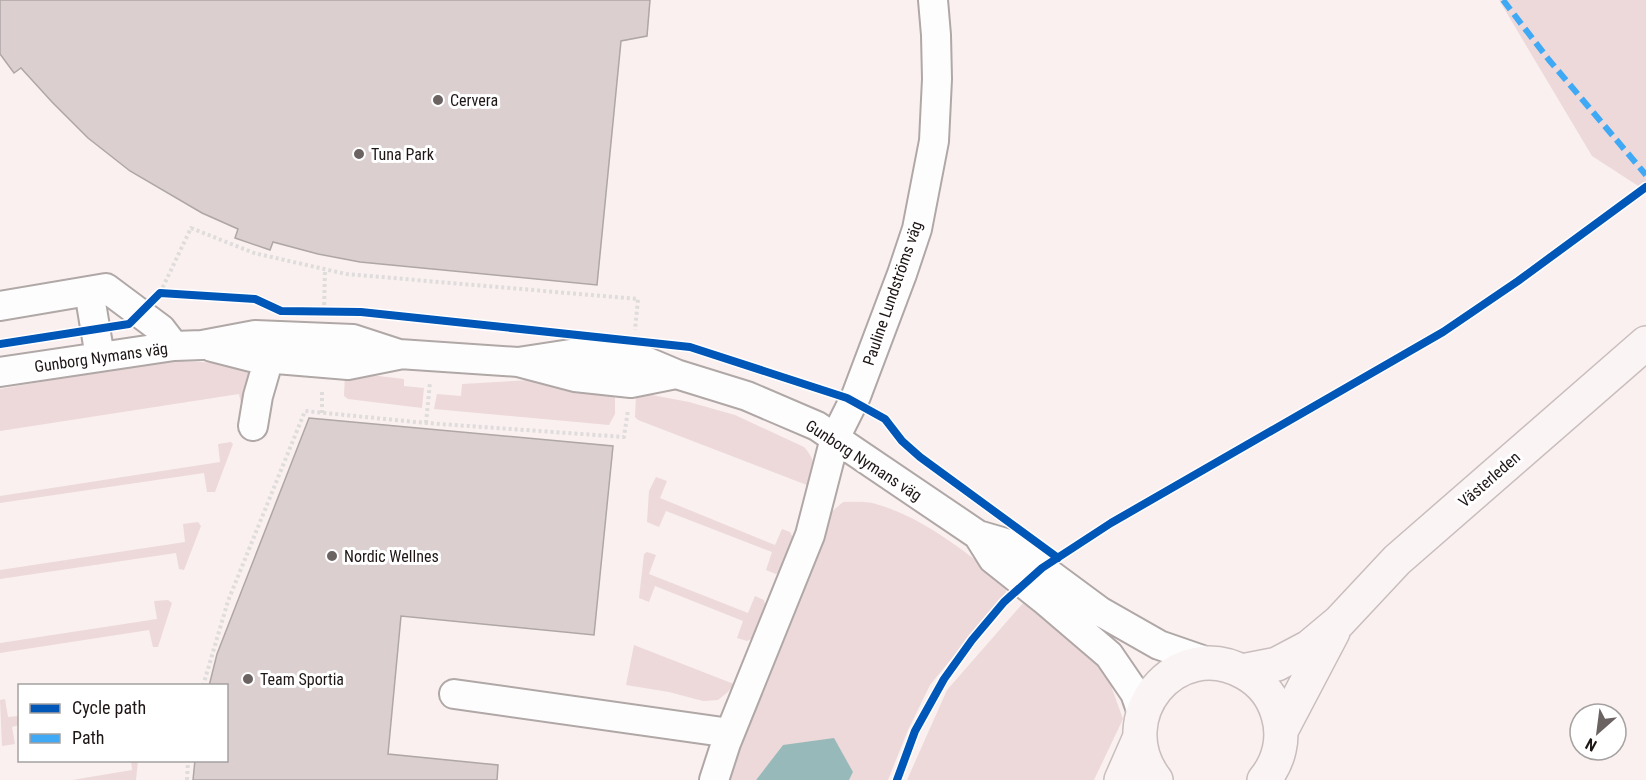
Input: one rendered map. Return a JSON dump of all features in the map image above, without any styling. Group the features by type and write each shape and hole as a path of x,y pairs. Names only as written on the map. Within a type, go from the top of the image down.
{"main road":[{"name":"Västerleden","path":"1242,671 1278,664 1309,647 1339,622 1397,560 1646,343"},
{"name":"Västerleden","path":"1281,731 1339,622"},
{"path":"1121,780 1152,693 1168,677 1189,667 1211,663 1242,671 1270,696 1281,731 1278,754 1264,780"},
{"path":"1141,726 1145,763 1156,780"}],"street":[{"name":"Pauline Lundströms väg","path":"714,780 730,733 810,535 835,438 856,396 917,229 934,141 937,79 933,0"},
{"path":"98,290 100,357"},
{"path":"0,306 98,290 141,314 188,345"},
{"name":"Gunborg Nymans väg","path":"0,372 255,335 353,339 399,354 518,362 577,353 632,355 676,374 747,396 817,426 978,535 1009,544 1101,612 1159,645 1211,663"},
{"name":"Gunborg Nymans väg","path":"188,345 251,357 348,365 399,354"},
{"path":"253,426 268,358"},
{"name":"Gunborg Nymans väg","path":"978,535 993,559 1109,655 1135,693 1141,726"},
{"path":"454,694 730,733"}],"path":[{"path":"141,314 160,293 191,228 254,254 346,274 638,299 634,341"},
{"path":"324,312 325,269"},
{"path":"160,293 170,294"},
{"path":"314,311 334,312"},
{"path":"322,381 322,413"},
{"path":"426,423 430,381"},
{"path":"204,684 228,601 305,411 426,423 624,437 628,403"},
{"path":"187,780 188,762"}],"shaded area":[{"path":"1499,0 1646,0 1646,191 1592,156"},
{"path":"180,361 240,364 251,368 243,413 239,394 0,431 0,389 114,369"},
{"path":"345,372 404,379 404,386 424,388 422,408 348,399 344,396"},
{"path":"530,380 615,390 615,414 609,425 434,409 437,394 461,396 462,384"},
{"path":"641,393 689,402 735,415 804,447 814,465 812,487 638,420 635,417 636,395"},
{"path":"231,442 233,444 215,492 207,492 204,473 0,503 0,496 220,462 218,444"},
{"path":"656,477 667,481 660,498 775,545 782,529 790,532 793,538 781,570 776,574 766,570 772,552 666,511 659,527 647,522 649,491"},
{"path":"843,502 876,504 912,518 961,549 1006,584 1006,592 930,685 908,730 888,780 849,780 853,772 783,745 756,780 727,780 828,515"},
{"path":"198,522 201,526 184,570 179,569 176,553 0,579 0,570 185,542 183,524"},
{"path":"647,552 656,555 649,574 748,613 755,596 764,600 766,607 753,638 747,641 737,638 743,621 655,586 649,602 639,598 644,554"},
{"path":"168,600 172,603 158,647 153,647 149,630 0,653 0,643 157,619 154,601"},
{"path":"1024,602 1105,669 1123,719 1094,780 907,780 947,690"},
{"path":"634,645 734,684 718,700 703,701 669,692 626,685"},
{"path":"5,699 8,717 18,716 18,725 12,727 15,744 2,746 0,700"},
{"path":"131,762 138,762 136,780 72,780 132,770"}],"water":[{"path":"834,738 853,772 849,780 756,780 783,745"}],"building":[{"name":"Tuna Park","path":"0,0 650,0 647,36 621,41 597,285 360,262 273,242 270,250 235,238 238,229 202,213 130,171 88,138 21,68 14,73 0,54"},
{"path":"309,418 613,446 594,635 401,616 388,754 498,765 497,780 193,780 195,762 228,762 228,684 210,684 217,654"}],"marked path":[{"path":"1503,0 1549,60 1646,175"}],"cycle path":[{"path":"897,780 915,731 944,679 972,640 1004,602 1042,568 1111,523 1443,332 1518,281 1646,187"},
{"path":"0,344 129,324 160,293 255,299 281,311 361,312 690,347 847,398 885,419 902,441 920,457 1058,558"}],"place":[{"name":"Cervera","path":"438,100"},
{"name":"Tuna Park","path":"359,154"},
{"name":"Nordic Wellnes","path":"332,556"},
{"name":"Team Sportia","path":"248,679"}]}
